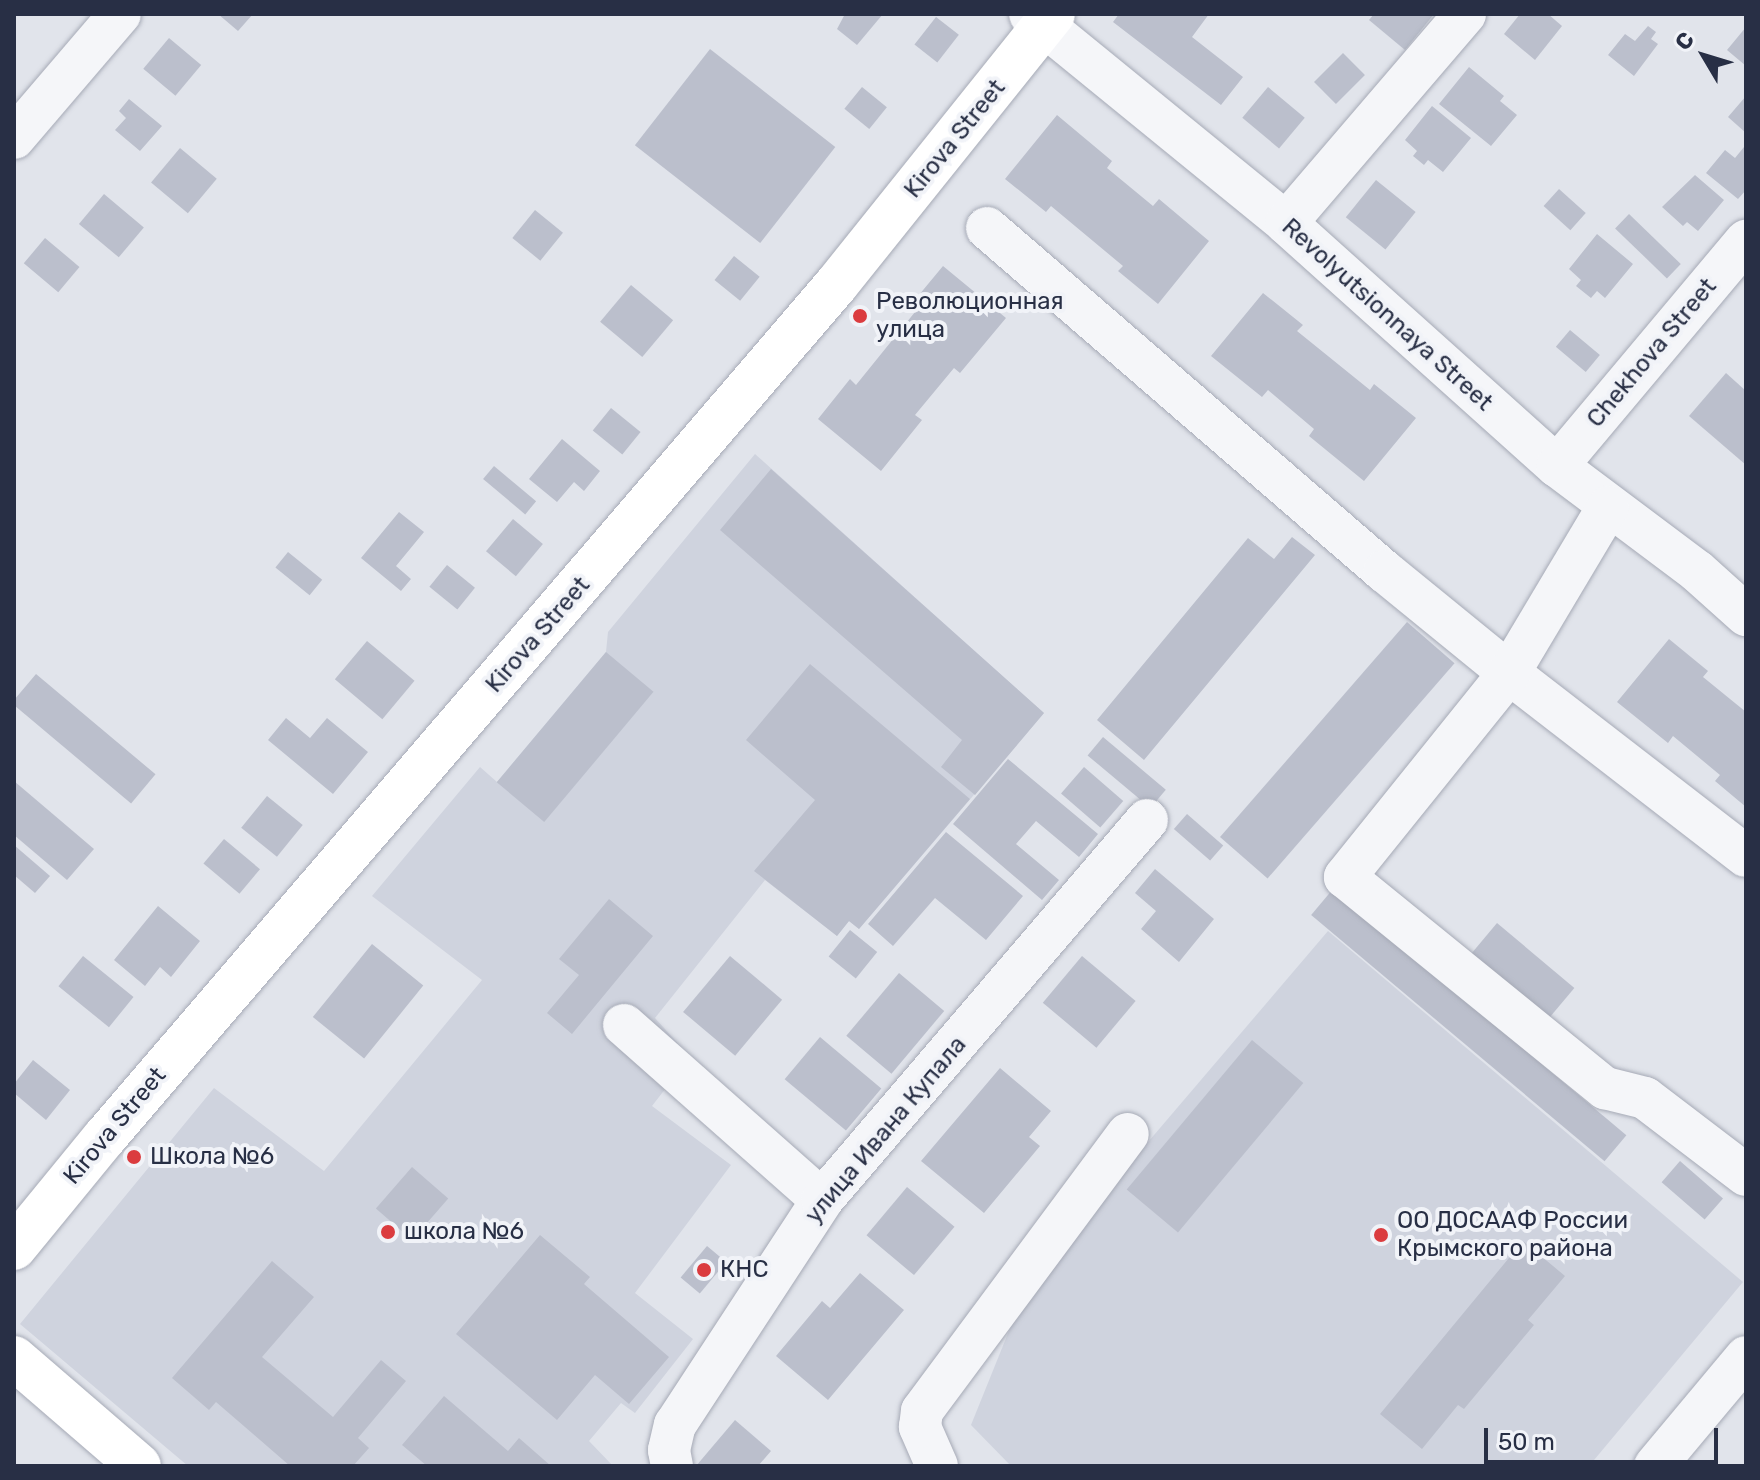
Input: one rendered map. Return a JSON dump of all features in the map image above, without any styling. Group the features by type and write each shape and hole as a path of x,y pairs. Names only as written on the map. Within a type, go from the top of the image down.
{"main road":[{"name":"Kirova Street","path":"14,1248 105,1137 826,297 1042,18"},
{"path":"14,1358 139,1466"}],"street":[{"path":"14,138 120,14"},
{"path":"1286,223 1465,14"},
{"name":"Revolyutsionnaya Street","path":"1042,18 1286,223 1557,466 1697,571 1746,615"},
{"path":"987,228 1372,561 1509,673 1746,856"},
{"name":"Chekhova Street","path":"1557,466 1746,241"},
{"path":"1608,507 1509,673 1345,877 1605,1088 1645,1098 1746,1175"},
{"name":"улица Ивана Купала","path":"672,1466 669,1450 675,1425 822,1200 1147,820"},
{"path":"624,1025 822,1200"},
{"path":"937,1466 920,1427 922,1411 1128,1134"},
{"path":"1655,1466 1746,1357"}],"shaded area":[{"path":"755,454 1044,713 859,929 849,921 837,936 765,880 655,1018 690,1057 652,1106 731,1165 635,1293 693,1339 635,1413 621,1403 589,1441 613,1466 188,1466 20,1324 214,1088 324,1171 482,980 372,896 480,767 497,782 606,652 608,632"},
{"name":"ОО ДОСААФ России Крымского района","path":"1328,931 1743,1282 1589,1466 1011,1466 971,1425 1017,1311 1108,1189"}],"building":[{"path":"218,14 253,14 238,31"},
{"path":"845,14 883,14 857,45 837,29"},
{"path":"1119,14 1209,14 1192,37 1243,77 1221,105 1113,22"},
{"path":"1374,14 1434,14 1405,50 1369,20"},
{"path":"1520,14 1548,14 1562,26 1535,60 1504,34"},
{"path":"936,17 959,35 937,62 914,45"},
{"path":"1648,26 1656,32 1651,39 1658,44 1634,76 1608,55 1625,34 1635,41"},
{"path":"1746,27 1746,66 1727,50"},
{"path":"169,38 201,65 175,96 143,69"},
{"path":"710,49 835,147 760,243 635,145"},
{"path":"1343,53 1365,75 1336,104 1314,82"},
{"path":"1469,67 1504,96 1500,101 1517,115 1491,146 1439,104"},
{"path":"862,87 887,107 869,129 844,109"},
{"path":"1268,87 1305,118 1279,148 1242,118"},
{"path":"1746,96 1746,133 1728,117"},
{"path":"129,99 162,126 140,151 115,130 126,118 119,111"},
{"path":"1432,106 1471,138 1443,172 1428,160 1424,165 1413,156 1417,151 1405,140"},
{"path":"1057,115 1112,161 1107,168 1153,206 1159,199 1209,241 1158,304 1118,271 1123,266 1051,206 1046,212 1005,179"},
{"path":"1744,147 1746,190 1738,199 1706,173 1725,150 1735,158"},
{"path":"180,148 217,179 188,213 151,182"},
{"path":"1695,175 1724,200 1698,231 1687,222 1683,226 1662,207"},
{"path":"1376,180 1416,212 1385,249 1346,217"},
{"path":"1559,189 1586,213 1570,230 1544,206"},
{"path":"104,194 144,227 119,257 79,224"},
{"path":"535,210 563,233 540,261 512,238"},
{"path":"1629,214 1681,264 1667,278 1615,228"},
{"path":"1597,234 1633,264 1605,298 1597,291 1591,298 1576,286 1581,280 1569,269"},
{"path":"45,238 79,267 58,292 24,263"},
{"path":"734,256 760,277 740,301 714,280"},
{"path":"943,266 1006,318 960,373 954,368 915,415 922,420 881,471 818,419 850,379 856,385 915,312 909,307"},
{"path":"631,285 673,320 642,357 600,322"},
{"path":"1263,293 1303,325 1297,331 1370,390 1374,384 1416,418 1364,481 1309,436 1314,429 1268,390 1262,397 1211,356"},
{"path":"1570,330 1600,355 1586,372 1556,347"},
{"path":"1726,373 1746,391 1746,465 1689,416"},
{"path":"611,408 641,432 622,454 593,431"},
{"path":"562,439 600,471 584,491 574,482 557,502 529,479"},
{"path":"494,466 536,501 525,514 483,479"},
{"path":"771,469 1044,713 975,795 941,767 962,740 720,530"},
{"path":"399,512 424,532 396,566 411,579 401,591 361,558"},
{"path":"513,519 543,544 516,576 486,551"},
{"path":"1292,537 1315,555 1144,760 1097,720 1248,538 1274,559"},
{"path":"288,552 322,580 310,595 275,568"},
{"path":"447,565 475,588 457,609 429,587"},
{"path":"1407,622 1455,663 1268,878 1220,837"},
{"path":"1669,639 1708,671 1703,677 1746,712 1746,807 1715,781 1720,775 1673,736 1668,743 1617,702"},
{"path":"367,641 414,681 382,719 335,679"},
{"path":"606,652 653,692 544,822 497,782"},
{"path":"810,664 970,799 859,929 849,921 837,936 754,871 815,800 746,740"},
{"path":"36,674 156,774 131,803 14,705 14,700"},
{"path":"286,718 310,738 327,718 368,752 333,794 268,740"},
{"path":"1103,737 1166,790 1150,808 1088,755"},
{"path":"1008,759 1098,834 1079,857 1036,821 1016,844 1059,880 1042,900 953,824"},
{"path":"1084,767 1123,801 1100,828 1061,793"},
{"path":"14,781 94,849 67,880 14,835"},
{"path":"267,796 303,825 277,857 241,828"},
{"path":"1187,814 1223,845 1210,861 1174,829"},
{"path":"946,832 1023,896 986,940 935,898 893,946 868,924"},
{"path":"224,839 260,869 239,894 203,864"},
{"path":"14,845 50,876 35,893 14,875"},
{"path":"1155,869 1214,919 1179,962 1141,929 1156,911 1135,893"},
{"path":"1333,889 1626,1135 1605,1161 1311,915"},
{"path":"609,899 653,936 572,1034 547,1013 579,975 559,959"},
{"path":"158,906 200,941 171,977 160,967 145,986 114,960"},
{"path":"1497,923 1574,988 1547,1021 1469,956"},
{"path":"850,930 877,952 856,978 829,956"},
{"path":"372,944 423,986 364,1059 313,1017"},
{"path":"83,956 134,997 109,1027 58,986"},
{"path":"730,956 782,1000 735,1056 683,1012"},
{"path":"1082,956 1136,1001 1096,1048 1043,1003"},
{"path":"899,973 944,1011 891,1074 846,1036"},
{"path":"820,1037 881,1088 846,1131 785,1079"},
{"path":"1252,1040 1303,1083 1178,1232 1127,1189"},
{"path":"33,1060 70,1090 46,1120 14,1093 14,1084"},
{"path":"1000,1068 1051,1111 1029,1137 1040,1146 984,1213 921,1161"},
{"path":"1680,1161 1723,1198 1705,1220 1662,1182"},
{"path":"412,1167 448,1198 412,1240 376,1209"},
{"path":"907,1187 954,1227 914,1275 867,1235"},
{"path":"540,1235 590,1277 584,1284 669,1357 629,1404 595,1375 557,1420 456,1334"},
{"path":"1523,1241 1565,1276 1528,1320 1534,1325 1464,1409 1458,1405 1422,1449 1380,1414"},
{"name":"КНС","path":"707,1246 726,1262 700,1293 681,1277"},
{"path":"272,1261 314,1297 262,1357 333,1417 381,1360 406,1381 358,1438 369,1448 353,1466 290,1466 216,1402 209,1410 172,1378"},
{"path":"860,1273 904,1310 828,1400 776,1356 822,1301 830,1308"},
{"path":"444,1396 508,1451 519,1438 551,1466 427,1466 402,1445"},
{"path":"735,1420 771,1451 758,1466 696,1466"}],"place":[{"name":"Революционная улица","path":"860,316"},
{"name":"Школа №6","path":"134,1157"},
{"name":"школа №6","path":"388,1232"},
{"name":"ОО ДОСААФ России Крымского района","path":"1381,1235"},
{"name":"КНС","path":"704,1270"}]}
